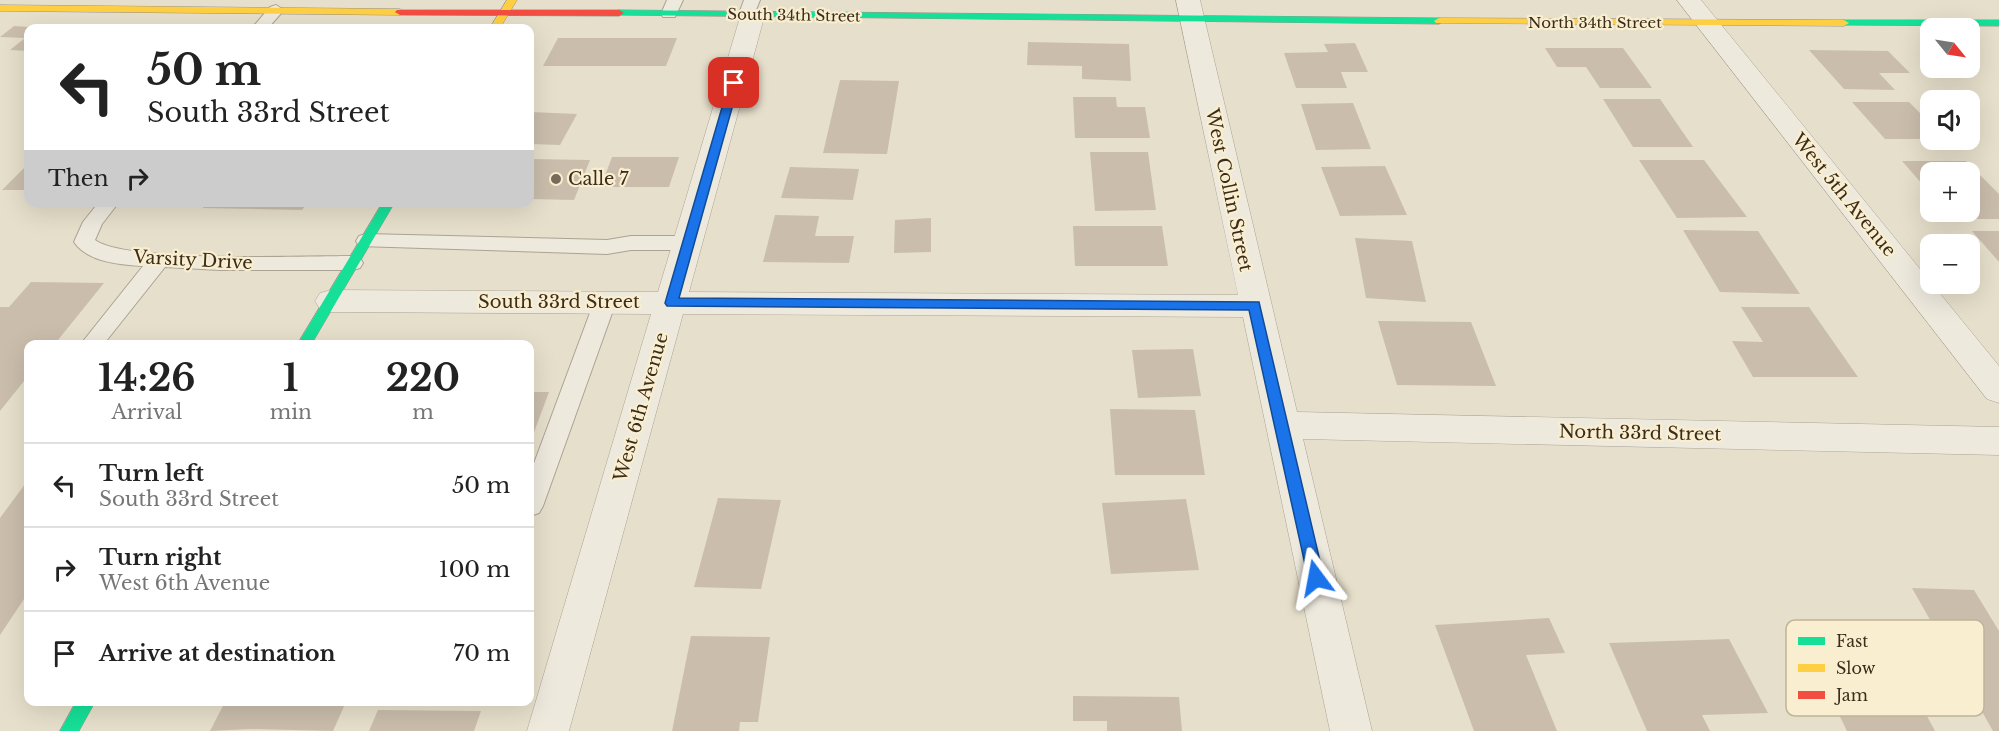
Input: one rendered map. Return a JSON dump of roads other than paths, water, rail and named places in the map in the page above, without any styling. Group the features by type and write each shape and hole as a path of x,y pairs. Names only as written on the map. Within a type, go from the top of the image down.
{"street":[{"path":"498,24 512,0"},
{"name":"West 5th Avenue","path":"1689,0 1999,390"},
{"name":"South 34th Street","path":"0,8 276,10 358,6 505,12 672,7 1190,9"},
{"name":"West 6th Avenue","path":"548,731 688,243 751,9"},
{"name":"North 34th Street","path":"1190,9 1707,23 1999,23"},
{"name":"West Collin Street","path":"1190,9 1351,731"},
{"path":"307,340 386,207"},
{"name":"South 33rd Street","path":"331,301 1255,306"},
{"name":"North 33rd Street","path":"1282,426 1999,441"},
{"path":"69,731 84,706"}],"lane":[{"path":"264,24 276,10"},
{"name":"Varsity Drive","path":"106,207 93,222 84,242 96,251 129,258 220,263 353,263"},
{"path":"366,241 607,247 631,243 688,243"},
{"path":"95,340 159,260"},
{"path":"534,495 605,302"}],"place":[{"name":"Calle 7","path":"556,179"}]}
